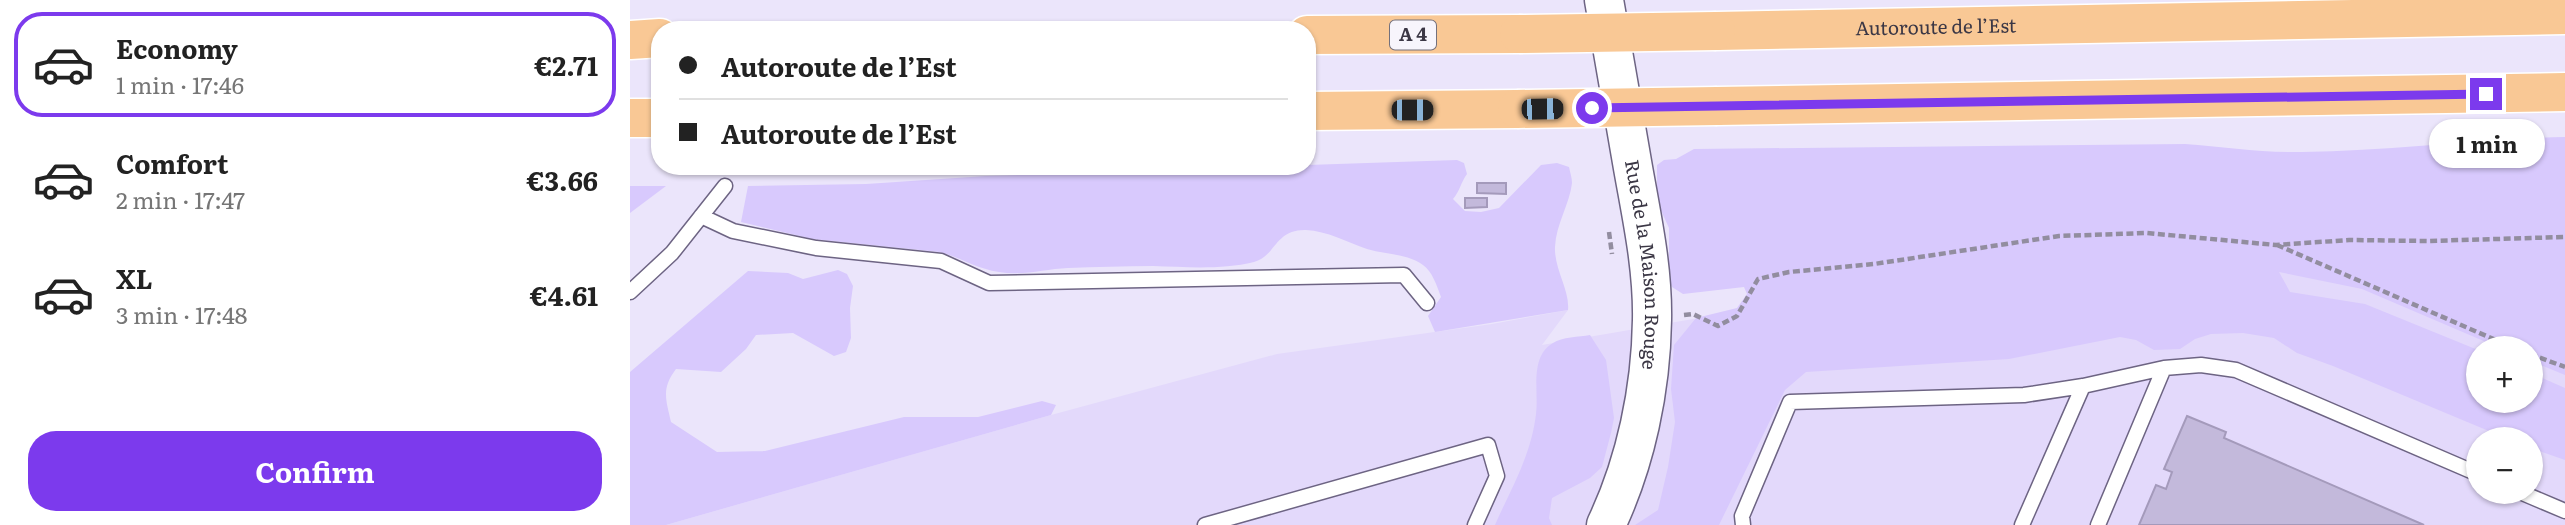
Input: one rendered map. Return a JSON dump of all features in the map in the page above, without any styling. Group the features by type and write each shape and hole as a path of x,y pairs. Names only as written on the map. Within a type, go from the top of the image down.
{"highway":[{"name":"Autoroute de l’Est","path":"1316,35 1519,34 2565,15"},
{"path":"1316,111 2565,92"},
{"path":"630,118 651,118"}],"street":[{"name":"Rue de la Maison Rouge","path":"1604,0 1648,248 1652,319 1649,364 1636,442 1624,481 1605,525"}],"lane":[{"path":"630,292 672,253 725,186"},
{"path":"701,216 733,231 816,248 941,261 989,283 1404,275 1427,303"},
{"path":"1743,525 1742,516 1790,402 2024,395 2083,386 2164,368 2201,365 2236,370 2466,469"},
{"path":"2098,525 2164,368"},
{"path":"2022,525 2083,386"},
{"path":"1205,525 1488,445 1497,476 1475,525"},
{"path":"2543,502 2565,511"}],"path":[{"path":"1608,226 1614,258"},
{"path":"1693,314 1718,326 1737,316 1758,279 1789,272 1874,264 2059,236 2147,233 2276,245 2349,240 2565,237"},
{"path":"2276,245 2486,336"},
{"path":"2543,359 2565,367"}],"shaded area":[{"path":"2565,137 2565,375 2543,366 2543,336 2472,336 2362,289 2279,272 2290,292 2365,304 2466,345 2466,413 2543,413 2543,378 2565,388 2565,460 2543,452 2543,427 2479,427 2297,353 2274,338 2243,333 2211,334 2195,339 2180,349 2154,350 2136,340 2120,337 2009,359 1806,372 1785,390 1719,525 1635,525 1658,510 1668,467 1675,422 1671,389 1674,345 1696,318 1737,308 1747,294 1744,287 1683,294 1672,287 1669,278 1669,228 1659,206 1657,194 1657,165 1664,160 1676,159 1694,149 2185,144 2302,152"},
{"path":"1457,160 1464,163 1467,174 1453,199 1465,211 1481,212 1499,208 1541,165 1557,163 1569,167 1571,191 1555,247 1568,310 1435,332 1428,316 1441,297 1426,268 1410,258 1367,249 1306,230 1288,234 1261,259 1242,265 1068,268 1008,273 976,266 939,252 812,239 741,222 748,186 866,184 1015,175 1316,175 1316,165"},
{"path":"630,186 666,186 630,213"},
{"path":"2565,243 2565,525 666,525 1051,415 1277,354 1492,324 1568,310 1542,345 1757,308"},
{"path":"838,270 847,274 853,286 850,308 851,338 846,352 834,356 793,333 756,335 746,349 721,372 676,369 667,388 666,400 671,422 717,452 765,451 904,417 978,417 1042,401 1056,405 1051,415 666,525 630,525 630,372 748,271 788,273 803,279"},
{"path":"1590,335 1606,360 1614,418 1602,467 1590,478 1552,498 1549,518 1552,525 1495,525 1530,444 1536,414 1537,376 1541,357 1546,349 1557,341"}],"building":[{"path":"1477,183 1506,183 1506,194 1477,193"},
{"path":"1465,198 1487,198 1487,207 1465,208"},
{"path":"2187,416 2226,432 2224,438 2424,525 2139,525 2156,485 2166,489 2172,472 2164,469"}],"route":[{"path":"1592,108 2486,94"}]}
